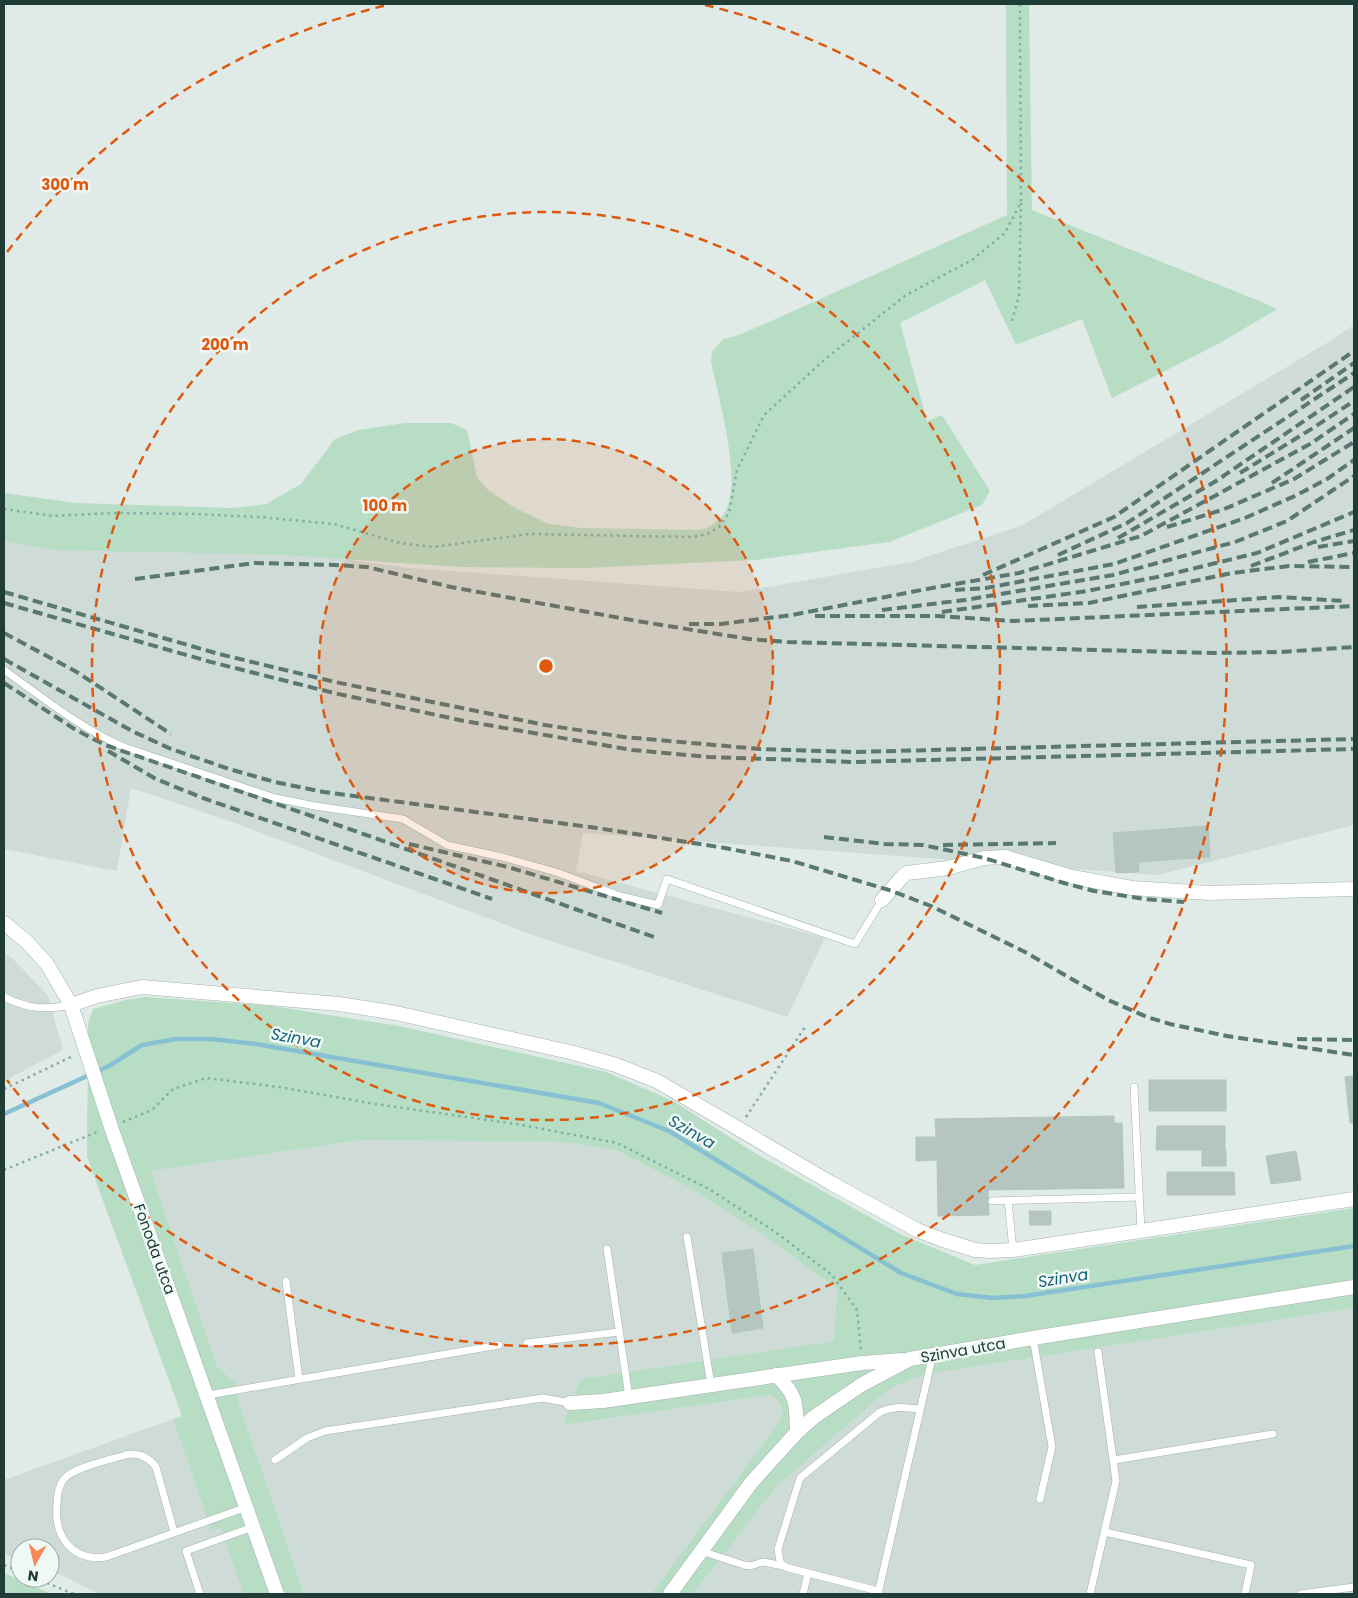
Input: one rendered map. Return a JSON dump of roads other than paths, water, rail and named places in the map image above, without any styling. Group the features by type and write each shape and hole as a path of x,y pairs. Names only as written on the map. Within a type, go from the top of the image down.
{"street":[{"path":"882,900 902,877 908,873 948,868 996,856 1072,877 1132,888 1209,893 1354,889"},
{"name":"Fonoda utca","path":"4,923 27,942 47,964 71,1005 111,1127 208,1394 277,1594"},
{"path":"71,1005 97,996 142,987 339,1004 396,1013 565,1051 616,1065 657,1081 830,1183 917,1230 975,1250 1010,1250 1354,1200"},
{"name":"Szinva utca","path":"670,1594 751,1483 797,1432 814,1417 847,1394 910,1359 1354,1288"},
{"path":"570,1403 583,1404 862,1363 910,1359"},
{"path":"776,1375 793,1394 796,1406 797,1432"}],"lane":[{"path":"4,670 61,711 110,740 124,746 275,798 403,820 447,845 502,857 556,872 620,896 658,905 667,878 856,944 882,900"},
{"path":"4,997 15,1003 41,1008 51,1009 71,1005"},
{"path":"1134,1087 1141,1231"},
{"path":"992,1201 1139,1197"},
{"path":"1008,1200 1010,1250"},
{"path":"687,1237 711,1385"},
{"path":"607,1249 629,1397"},
{"path":"286,1281 299,1379"},
{"path":"527,1343 618,1332"},
{"path":"1033,1338 1052,1447 1040,1498"},
{"path":"208,1394 499,1345"},
{"path":"1090,1594 1116,1481 1098,1352"},
{"path":"701,1552 750,1566 763,1562 785,1566 878,1592 933,1354"},
{"path":"275,1460 307,1438 325,1431 543,1398 570,1403"},
{"path":"785,1566 780,1562 778,1549 800,1478 880,1412 901,1406 920,1409"},
{"path":"1114,1460 1273,1434"},
{"path":"174,1532 156,1466 149,1458 138,1454 129,1454 73,1472 64,1479 61,1485 56,1516 57,1525 63,1540 71,1550 87,1557 106,1557 246,1508"},
{"path":"200,1594 186,1551 253,1527"},
{"path":"1105,1532 1251,1565 1245,1594"},
{"path":"803,1594 808,1573"},
{"path":"1301,1594 1354,1587"}],"waterway":[{"name":"Szinva","path":"4,1114 109,1066 142,1045 176,1039 211,1039 256,1044 599,1103 669,1131 901,1273 957,1294 993,1298 1025,1296 1354,1246"}],"railway":[{"path":"983,575 1114,517 1354,351"},
{"path":"1301,400 1354,363"},
{"path":"1058,555 1127,523 1354,373"},
{"path":"1118,538 1216,481 1354,387"},
{"path":"1240,473 1354,401"},
{"path":"689,624 721,624 792,615 1019,573 1141,536 1310,444 1354,414"},
{"path":"1272,483 1354,428"},
{"path":"1167,527 1222,510 1294,479 1354,442"},
{"path":"955,590 986,588 1114,564 1245,518 1297,495 1327,479 1354,460"},
{"path":"882,610 965,600 1113,575 1235,542 1287,521 1354,476"},
{"path":"942,612 1087,591 1167,575 1257,553 1354,512"},
{"path":"1251,566 1314,542 1354,530"},
{"path":"1318,547 1354,541"},
{"path":"1308,562 1354,553"},
{"path":"135,579 255,563 367,567 451,587 637,621 749,639 787,642 1212,653 1280,652 1354,647"},
{"path":"1028,606 1089,603 1232,573 1289,566 1354,567"},
{"path":"4,592 219,654 335,682 545,725 624,737 760,749 854,752 1354,739"},
{"path":"1137,607 1279,597 1344,601"},
{"path":"4,603 211,662 334,693 464,721 632,750 709,757 852,762 1354,749"},
{"path":"815,616 937,616 1013,621 1354,606"},
{"path":"4,633 75,671 171,734"},
{"path":"4,659 132,731 171,749 229,769 275,782 324,792 597,828 725,848 792,861 889,890 931,906 1025,952 1108,1000 1147,1017 1227,1036 1354,1055"},
{"path":"4,683 76,730 105,745 654,937"},
{"path":"108,751 156,779 203,798 492,899"},
{"path":"824,837 885,844 923,845 984,858 1094,891 1145,899 1184,902"},
{"path":"943,845 1056,843"},
{"path":"409,844 508,867 662,913"},
{"path":"1297,1039 1354,1040"}]}
